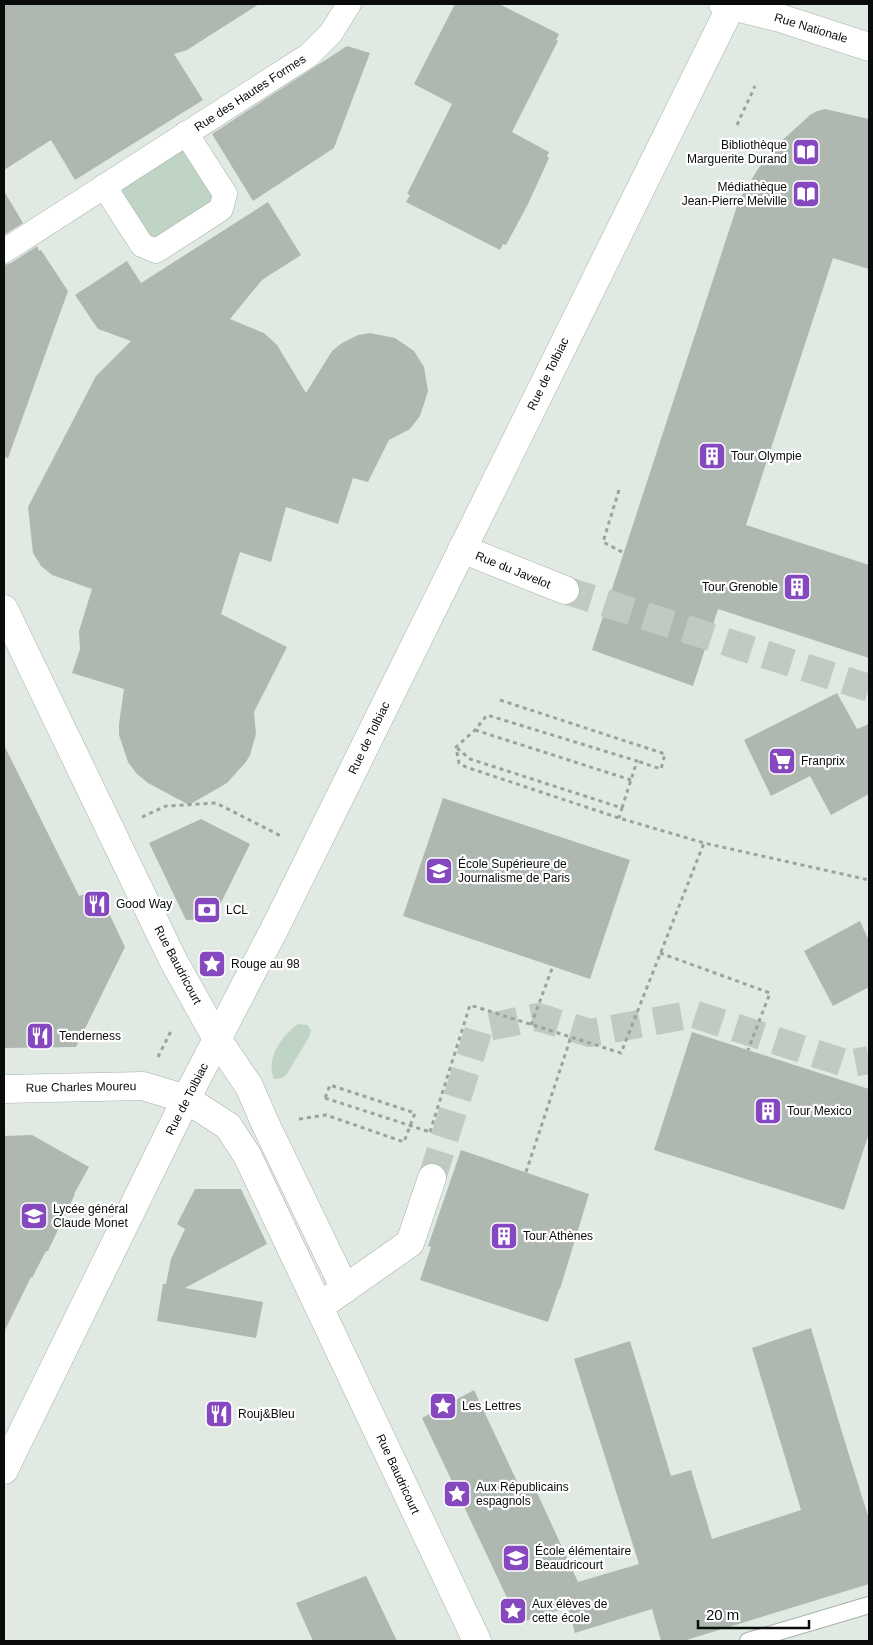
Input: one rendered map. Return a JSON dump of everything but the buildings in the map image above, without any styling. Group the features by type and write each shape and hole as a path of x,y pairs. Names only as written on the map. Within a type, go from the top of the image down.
{"street":[{"name":"Rue des Hautes Formes","path":"4,251 309,55 331,33 349,4"},
{"name":"Rue Nationale","path":"729,4 780,18 869,47"},
{"name":"Rue de Tolbiac","path":"4,1470 186,1100 312,852 462,549 729,4"},
{"name":"Rue des Hautes Formes","path":"104,186 142,245 156,251 221,209 225,194 186,133"},
{"name":"Rue du Javelot","path":"462,549 565,590"},
{"name":"Rue Baudricourt","path":"4,609 173,960 218,1039 249,1086 345,1289"},
{"name":"Rue Charles Moureu","path":"4,1089 143,1086 186,1100"},
{"name":"Rue Baudricourt","path":"186,1100 228,1126 247,1155 477,1641"},
{"path":"319,1307 410,1243 432,1178"}],"lane":[{"path":"748,1641 869,1605"}],"path":[{"path":"737,125 755,86"},
{"path":"619,490 603,542 624,553"},
{"path":"456,747 475,730 487,715 661,769 665,754 500,700"},
{"path":"475,730 631,780"},
{"path":"456,747 470,759 622,808"},
{"path":"456,747 459,763 619,818 704,843 869,880"},
{"path":"619,818 637,761"},
{"path":"112,832 166,806 216,803 312,852"},
{"path":"299,1119 326,1115 404,1142 415,1113 330,1085 324,1098 430,1132 470,1005 621,1053 704,843"},
{"path":"660,953 770,993 748,1050"},
{"path":"531,1024 553,966"},
{"path":"156,1062 175,1023"},
{"path":"526,1172 571,1037"}],"green space":[{"path":"176,150 183,150 215,199 158,238 152,239 121,196 125,184"},
{"path":"298,1024 307,1025 311,1030 309,1037 287,1074 282,1078 274,1079 272,1071 273,1056 286,1034"}],"tunnel":[{"path":"565,590 869,688"},
{"path":"432,1178 479,1029 538,1017 590,1033 694,1014 848,1064 869,1060"}],"place":[{"name":"Bibliothèque Marguerite Durand","path":"806,152"},
{"name":"Médiathèque Jean-Pierre Melville","path":"806,194"},
{"name":"Tour Olympie","path":"712,456"},
{"name":"Tour Grenoble","path":"797,587"},
{"name":"Franprix","path":"782,761"},
{"name":"École Supérieure de Journalisme de Paris","path":"439,871"},
{"name":"Good Way","path":"97,904"},
{"name":"LCL","path":"207,910"},
{"name":"Rouge au 98","path":"212,964"},
{"name":"Tenderness","path":"40,1036"},
{"name":"Tour Mexico","path":"768,1111"},
{"name":"Lycée général Claude Monet","path":"34,1216"},
{"name":"Tour Athènes","path":"504,1236"},
{"name":"Les Lettres","path":"443,1406"},
{"name":"Rouj&Bleu","path":"219,1414"},
{"name":"Aux Républicains espagnols","path":"457,1494"},
{"name":"École élémentaire Beaudricourt","path":"516,1558"},
{"name":"Aux élèves de cette école","path":"513,1611"}]}
